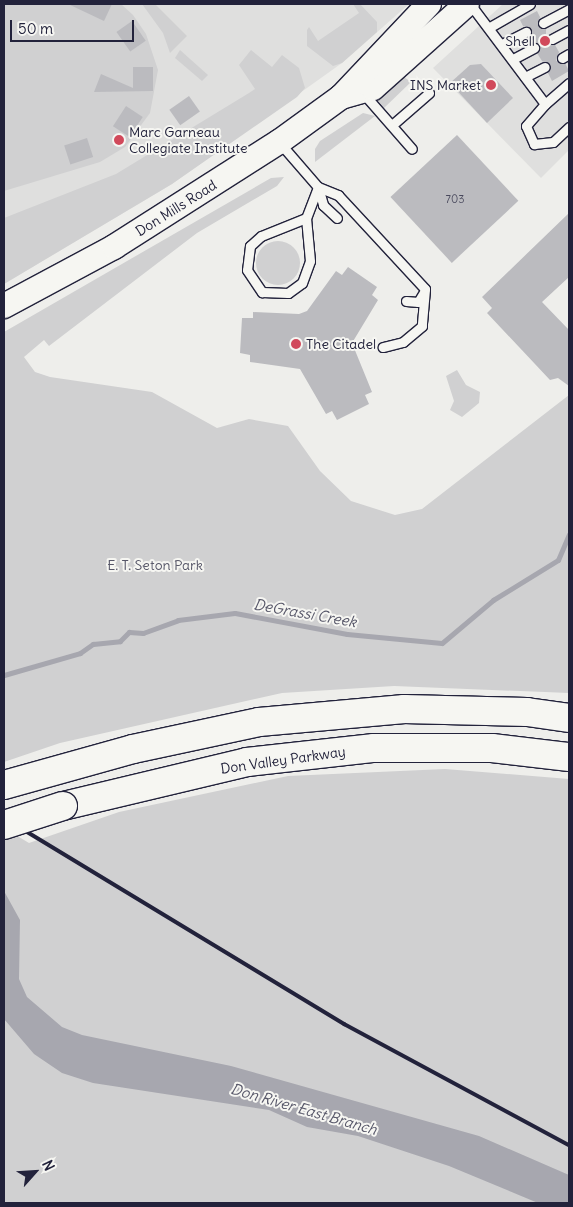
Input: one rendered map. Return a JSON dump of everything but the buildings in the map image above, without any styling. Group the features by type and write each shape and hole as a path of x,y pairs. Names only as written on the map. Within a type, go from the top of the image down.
{"highway":[{"path":"10,782 133,749 259,722 404,709 527,712 569,718"},
{"name":"Don Valley Parkway","path":"4,825 63,806 247,762 374,748 492,748 569,757"}],"main road":[{"name":"Don Mills Road","path":"4,306 114,247 351,94 429,4"},
{"name":"Don Mills Road","path":"351,94 374,88 469,4"}],"lane":[{"path":"469,4 490,27 544,104"},
{"path":"490,27 530,4"},
{"path":"543,23 569,9"},
{"path":"552,39 569,30"},
{"path":"502,44 526,32"},
{"path":"513,59 534,48"},
{"path":"526,77 545,67"},
{"path":"569,84 544,104 526,126 534,144 553,142 569,128"},
{"path":"392,125 429,93"},
{"path":"351,94 392,125 412,149"},
{"path":"279,142 318,188 323,205 338,218"},
{"path":"306,218 260,236 250,246 247,270 262,292 288,293 302,283 310,261 306,218 318,188"},
{"path":"318,188 338,195 424,289 422,326 403,342 383,347"},
{"path":"406,301 418,302 424,289"}],"shaded area":[{"name":"Marc Garneau Collegiate Institute","path":"4,4 409,4 342,63 172,184 4,284"},
{"path":"503,4 569,4 569,150 541,178 433,68"}],"green space":[{"path":"4,4 121,4 133,15 146,34 158,70 150,113 125,147 100,162 4,191"},
{"path":"142,4 155,4 187,36 170,53 163,33"},
{"path":"353,4 360,4 377,22 377,32 342,63 333,66 307,46 307,30 309,27 318,41 359,13"},
{"path":"180,50 208,75 202,81 175,58"},
{"path":"251,50 272,67 282,55 299,68 305,88 297,97 172,184 4,284 4,218 116,174 255,89 239,65"},
{"path":"404,77 411,82 384,108 377,99"},
{"path":"363,113 375,116 315,162 315,149 320,141"},
{"name":"E. T. Seton Park","path":"284,177 277,186 197,233 49,346 44,340 24,357 35,372 50,377 152,392 217,428 249,419 288,426 320,471 351,501 395,515 422,509 569,395 569,693 394,686 282,693 60,743 4,762 4,332 271,178"},
{"path":"282,241 294,247 299,254 299,272 294,279 287,284 274,285 262,279 257,272 256,259 262,247 269,242"},
{"path":"457,370 466,385 480,392 479,403 462,417 450,410 454,401 446,376"},
{"path":"445,769 569,779 569,1203 4,1203 4,828 29,843 119,812 288,776"}],"water":[{"name":"Don River East Branch","path":"4,891 20,920 19,979 27,997 62,1027 82,1035 231,1066 479,1136 569,1175 569,1203 538,1203 449,1166 358,1136 307,1127 269,1110 93,1083 62,1073 34,1054 4,1019"}],"waterway":[{"name":"DeGrassi Creek","path":"4,675 80,653 93,644 120,641 129,632 143,633 178,620 235,613 347,634 442,643 493,600 558,560 569,534"}],"railway":[{"path":"4,818 344,1024 569,1145"}],"place":[{"name":"Shell","path":"545,41"},
{"name":"INS Market","path":"491,85"},
{"name":"Marc Garneau Collegiate Institute","path":"119,140"},
{"name":"The Citadel","path":"296,344"}]}
